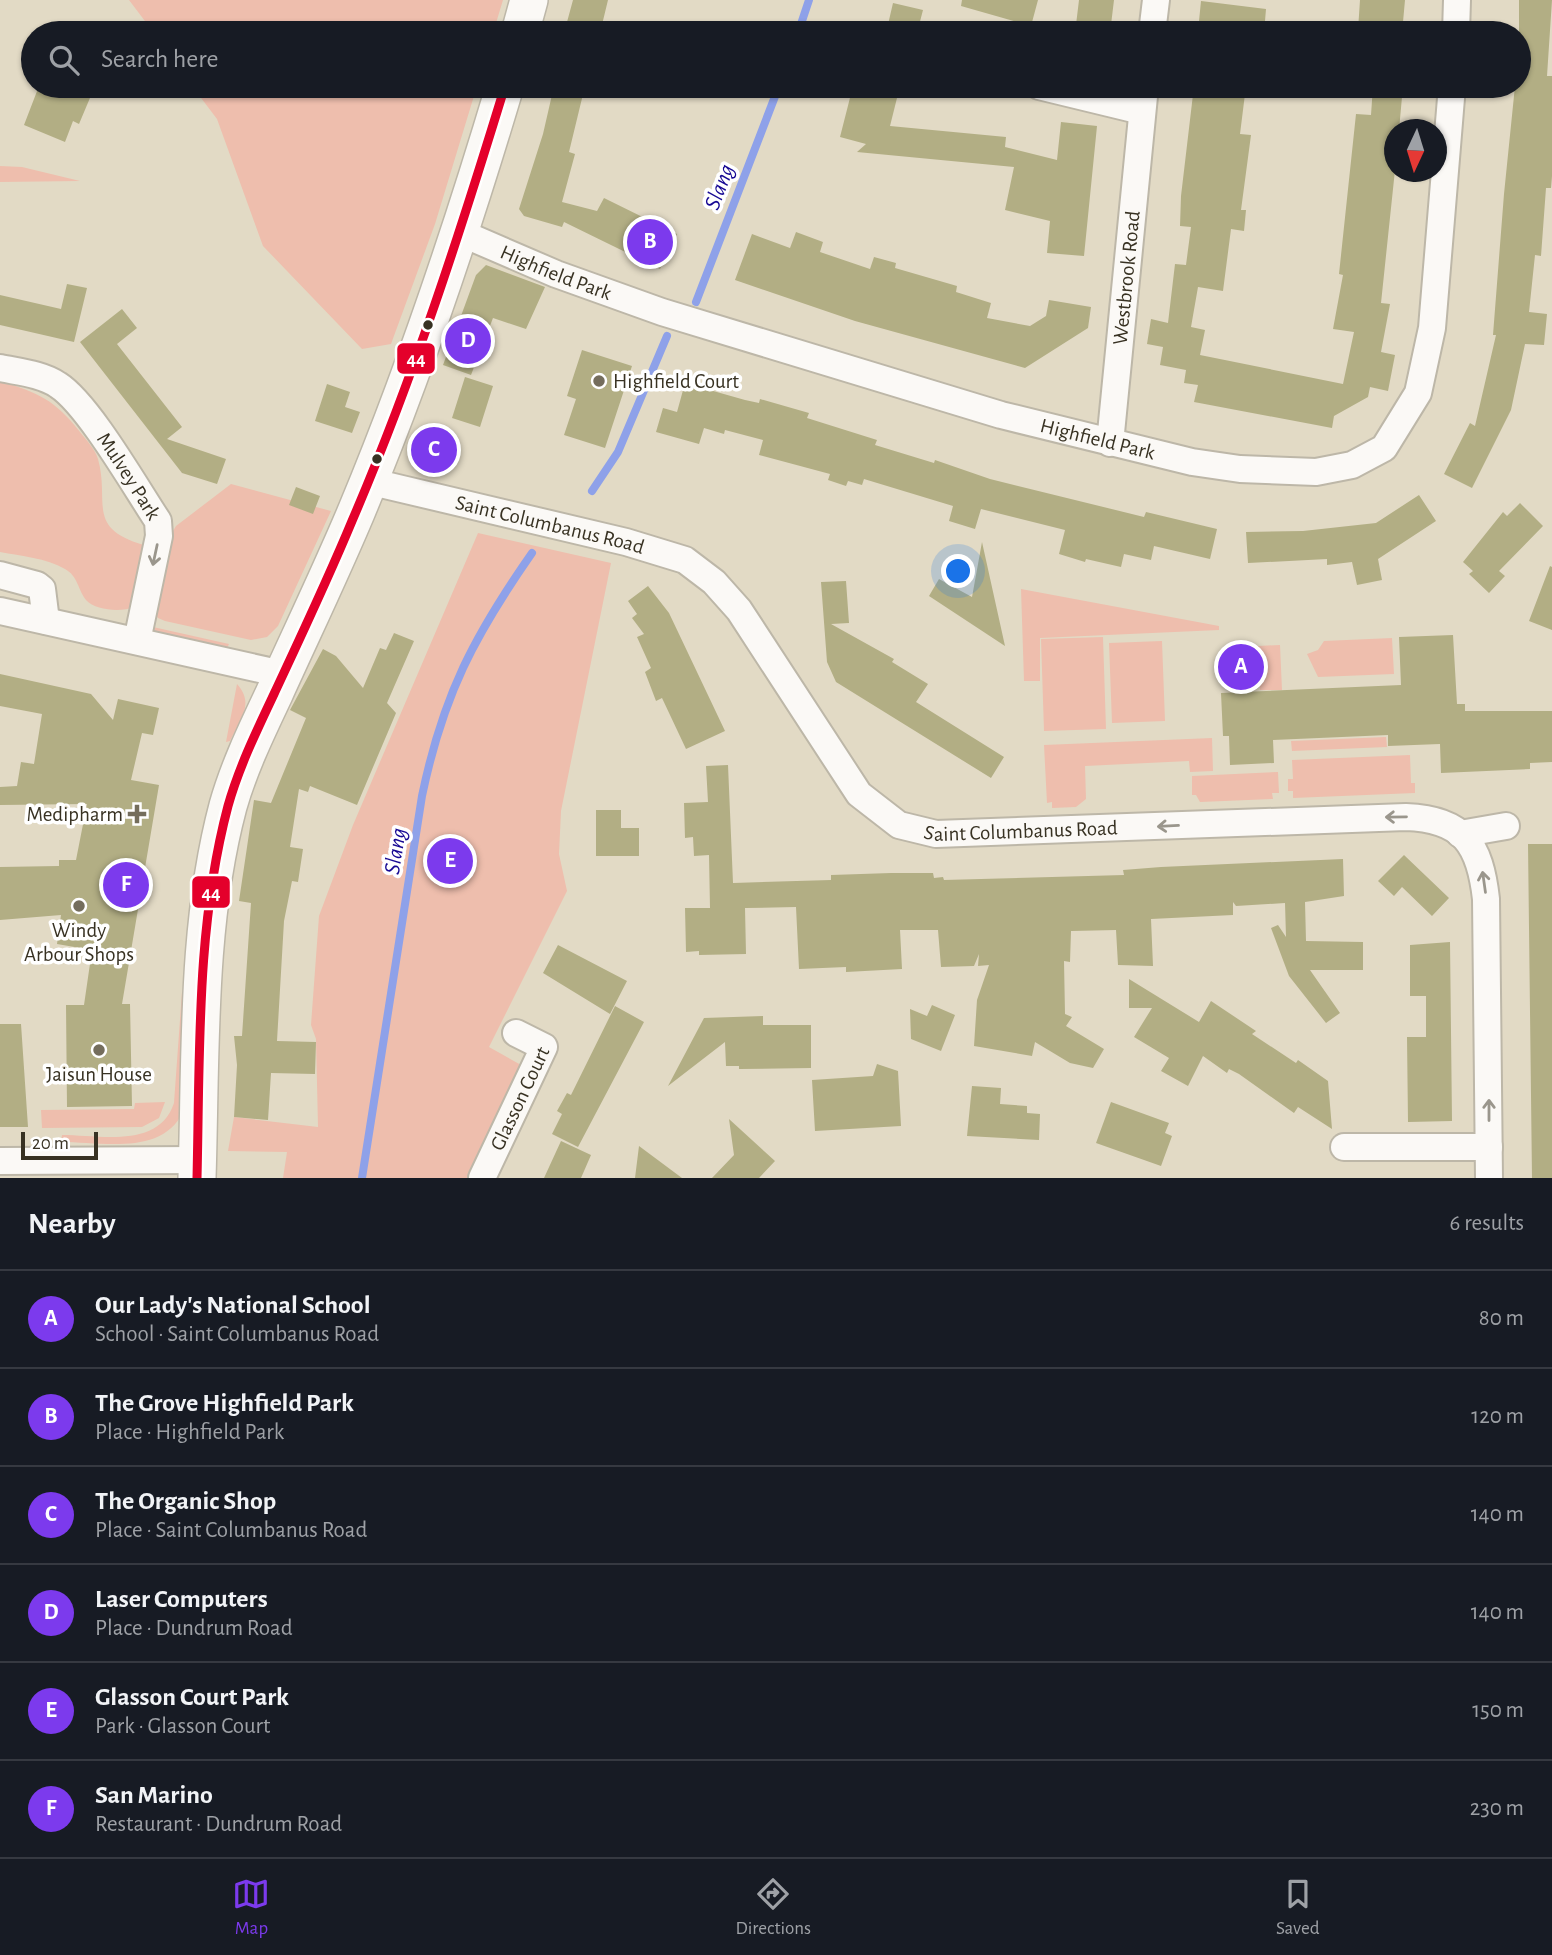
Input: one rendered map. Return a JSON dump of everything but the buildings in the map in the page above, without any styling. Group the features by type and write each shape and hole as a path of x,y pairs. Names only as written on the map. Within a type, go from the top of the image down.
{"main road":[{"path":"523,21 529,0"},
{"path":"197,1169 205,954 213,883 227,808 237,778 282,674 369,481 461,233 501,98"}],"street":[{"path":"1153,21 1156,0"},
{"path":"1456,21 1457,0"},
{"name":"Highfield Park","path":"461,233 556,274 662,312 947,399 1110,443 1192,462 1295,472 1352,465 1384,448 1418,393 1426,361 1451,98"},
{"name":"Westbrook Road","path":"1110,443 1143,99"},
{"name":"Mulvey Park","path":"0,368 46,379 66,391 87,416 158,521 159,536 137,641"},
{"name":"Saint Columbanus Road","path":"369,481 626,542 685,560 714,582 739,610 859,794 899,825 924,833 1052,831 1406,817 1434,820 1460,834 1479,856 1486,899 1489,1178"},
{"path":"0,575 37,585 42,589 46,621"},
{"path":"0,611 282,674"},
{"path":"1460,834 1506,826"},
{"name":"Glasson Court","path":"482,1178 544,1047 516,1033"},
{"path":"1344,1147 1489,1147"},
{"path":"0,1161 197,1169"}],"shaded area":[{"path":"129,0 503,0 497,21 145,21"},
{"path":"201,98 473,98 435,224 391,344 362,349 263,246 217,119"},
{"path":"0,166 22,167 80,181 0,182"},
{"path":"0,381 36,394 54,405 71,421 95,452 101,474 103,512 107,522 126,538 144,545 134,607 116,610 90,604 73,575 65,569 42,560 0,552"},
{"path":"231,484 331,511 278,626 267,637 251,640 165,621 158,618 152,609 170,536 176,526"},
{"path":"478,533 611,563 561,811 559,854 567,891 489,1047 521,1065 473,1178 283,1178 287,1152 228,1151 234,1117 318,1127 316,1039 311,1025 319,916 353,825"},
{"path":"1021,589 1219,626 1219,630 1040,638 1040,681 1024,681"},
{"path":"153,627 229,644 227,648 153,632"},
{"path":"1103,637 1106,729 1044,731 1041,639"},
{"path":"1392,638 1394,674 1318,677 1307,654 1318,650 1324,641"},
{"path":"1162,641 1165,721 1112,723 1109,643"},
{"path":"1280,645 1282,690 1260,690 1258,646"},
{"path":"237,684 245,698 244,712 230,741 226,742"},
{"path":"1386,737 1387,747 1292,751 1291,741"},
{"path":"1212,738 1213,771 1190,772 1189,761 1085,766 1086,799 1076,807 1052,808 1052,802 1047,803 1044,745"},
{"path":"1410,755 1411,783 1415,783 1415,793 1293,798 1293,791 1288,791 1288,779 1293,779 1292,760"},
{"path":"1278,772 1279,793 1272,793 1273,799 1200,802 1196,795 1192,795 1192,776"},
{"path":"182,992 186,1001 183,1112 173,1126 161,1135 130,1144 61,1142 62,1135 110,1137 142,1133 156,1127 166,1118 174,1103"},
{"path":"165,1102 159,1118 142,1127 42,1128 41,1110 134,1109 135,1103"}],"waterway":[{"name":"Slang","path":"802,21 809,0"},
{"name":"Slang","path":"696,302 774,98"},
{"name":"Slang","path":"592,491 618,452 667,336"},
{"name":"Slang","path":"362,1178 422,796 430,760 463,668 493,612 532,553"}],"transit line":[{"name":"44","path":"197,1178 205,944 210,897 228,806 237,777 333,564 395,414 453,251 501,98"}],"place":[{"name":"The Grove Highfield Park","path":"650,242"},
{"name":"Laser Computers","path":"468,341"},
{"name":"Highfield Court","path":"599,381"},
{"name":"The Organic Shop","path":"434,450"},
{"name":"Our Lady's National School","path":"1241,667"},
{"name":"Medipharm","path":"137,814"},
{"name":"Glasson Court Park","path":"450,861"},
{"name":"San Marino","path":"126,885"},
{"name":"Windy Arbour Shops","path":"79,906"},
{"name":"Jaisun House","path":"99,1050"}]}
